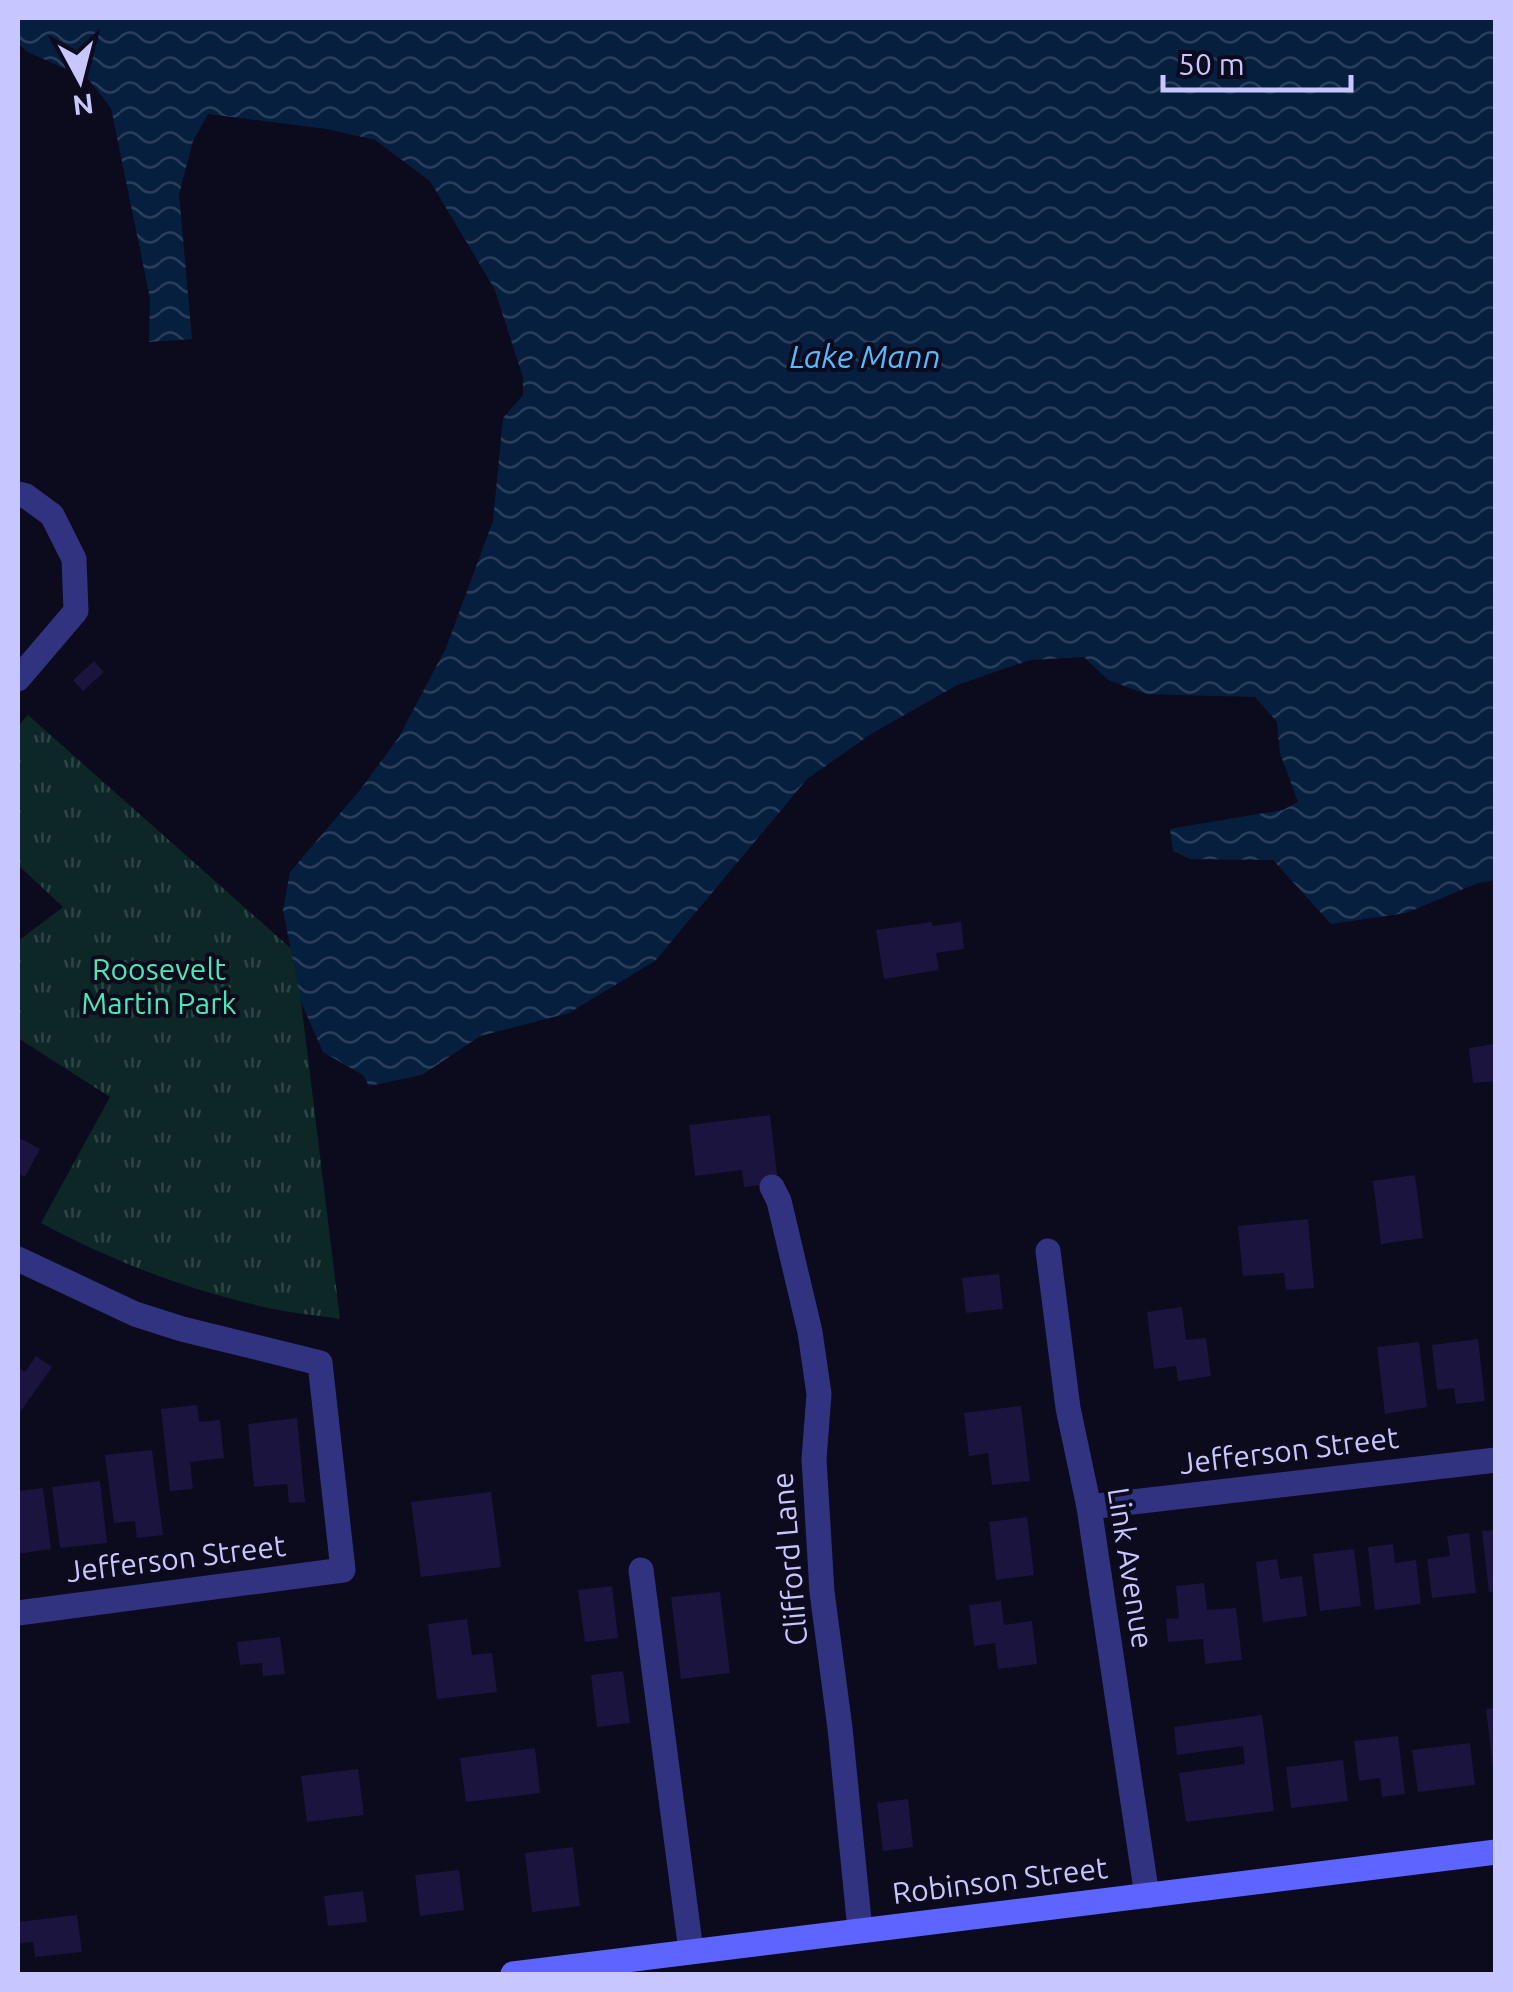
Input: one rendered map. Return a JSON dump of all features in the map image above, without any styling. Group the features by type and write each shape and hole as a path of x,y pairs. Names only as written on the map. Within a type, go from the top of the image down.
{"street":[{"path":"18,494 52,515 74,560 76,611 18,678"},
{"name":"Clifford Lane","path":"772,1186 780,1201 810,1332 819,1394 814,1459 822,1592 860,1930"},
{"name":"Link Avenue","path":"1048,1251 1068,1408 1089,1507 1147,1896"},
{"name":"Jefferson Street","path":"18,1258 135,1314 320,1364 343,1570 18,1613"},
{"name":"Jefferson Street","path":"1089,1507 1496,1460"},
{"path":"641,1570 690,1951"},
{"name":"Robinson Street","path":"513,1974 1496,1852"}],"green space":[{"name":"Roosevelt Martin Park","path":"28,715 295,952 340,1319 264,1307 206,1292 122,1262 41,1223 110,1097 18,1038 18,941 63,907 18,865 18,726"}],"water":[{"name":"Lake Mann","path":"18,18 1495,18 1495,880 1478,883 1406,913 1331,924 1273,860 1190,859 1173,851 1170,829 1283,810 1298,802 1280,753 1277,722 1255,697 1146,694 1108,680 1084,657 1030,660 957,685 871,734 807,779 655,961 569,1013 480,1036 422,1075 369,1086 363,1075 323,1052 301,1002 283,910 290,872 399,737 446,648 493,521 503,418 523,395 523,377 494,288 430,181 375,140 327,129 208,114 193,141 179,194 192,339 149,342 150,298 111,108 89,80 26,51 18,43"}],"building":[{"path":"94,661 104,672 83,691 73,680"},
{"path":"932,922 932,926 961,922 964,949 936,953 939,970 884,979 876,930"},
{"path":"1496,1044 1496,1081 1473,1083 1469,1048"},
{"path":"770,1115 778,1183 744,1187 742,1170 695,1176 689,1125"},
{"path":"18,1137 40,1149 25,1177 18,1173"},
{"path":"1415,1175 1423,1238 1381,1244 1373,1181"},
{"path":"1308,1219 1314,1288 1286,1290 1284,1273 1243,1276 1238,1226"},
{"path":"999,1274 1003,1309 966,1313 962,1278"},
{"path":"1182,1307 1186,1340 1206,1338 1211,1376 1178,1381 1176,1366 1154,1369 1147,1312"},
{"path":"1478,1339 1485,1401 1456,1404 1454,1388 1437,1390 1432,1345"},
{"path":"1419,1342 1427,1407 1385,1414 1377,1347"},
{"path":"36,1356 52,1367 18,1415 18,1367 25,1372"},
{"path":"197,1405 199,1422 220,1420 224,1458 190,1462 193,1489 170,1491 161,1409"},
{"path":"1021,1406 1030,1481 992,1485 988,1453 969,1456 964,1413"},
{"path":"297,1418 305,1502 289,1503 287,1484 254,1487 248,1424"},
{"path":"152,1450 163,1535 137,1538 135,1521 114,1523 105,1455"},
{"path":"100,1481 107,1543 60,1548 52,1487"},
{"path":"43,1488 51,1549 18,1554 18,1491"},
{"path":"491,1492 501,1567 421,1577 411,1502"},
{"path":"1027,1517 1034,1575 996,1580 989,1522"},
{"path":"1496,1530 1496,1591 1489,1592 1482,1531"},
{"path":"1469,1533 1476,1593 1432,1598 1427,1559 1450,1556 1447,1536"},
{"path":"1393,1544 1395,1563 1416,1560 1421,1604 1375,1610 1368,1547"},
{"path":"1354,1549 1361,1606 1320,1611 1313,1554"},
{"path":"1277,1559 1280,1579 1302,1576 1307,1616 1263,1622 1256,1562"},
{"path":"1204,1583 1207,1610 1236,1608 1242,1660 1205,1664 1203,1639 1168,1642 1166,1619 1179,1618 1176,1586"},
{"path":"612,1586 618,1638 585,1642 578,1590"},
{"path":"720,1592 730,1673 681,1679 671,1597"},
{"path":"1001,1601 1004,1625 1032,1621 1037,1664 998,1669 995,1643 974,1646 969,1605"},
{"path":"467,1619 472,1655 492,1653 497,1692 437,1699 428,1624"},
{"path":"280,1637 285,1674 263,1676 262,1663 240,1665 237,1642"},
{"path":"623,1671 630,1723 597,1727 591,1675"},
{"path":"1496,1708 1496,1769 1493,1769 1486,1709"},
{"path":"1262,1715 1274,1811 1186,1822 1179,1773 1245,1764 1243,1746 1177,1755 1174,1727"},
{"path":"1398,1736 1405,1794 1382,1797 1380,1778 1359,1781 1354,1741"},
{"path":"1470,1743 1475,1785 1418,1792 1412,1750"},
{"path":"535,1748 540,1793 466,1802 460,1758"},
{"path":"1343,1760 1348,1801 1291,1808 1286,1767"},
{"path":"358,1769 364,1815 307,1822 301,1776"},
{"path":"908,1799 913,1847 883,1851 877,1803"},
{"path":"573,1847 580,1906 532,1912 525,1853"},
{"path":"459,1870 464,1910 420,1916 415,1875"},
{"path":"363,1891 367,1922 328,1926 324,1896"},
{"path":"77,1915 82,1952 35,1957 33,1942 20,1943 18,1922"}]}
